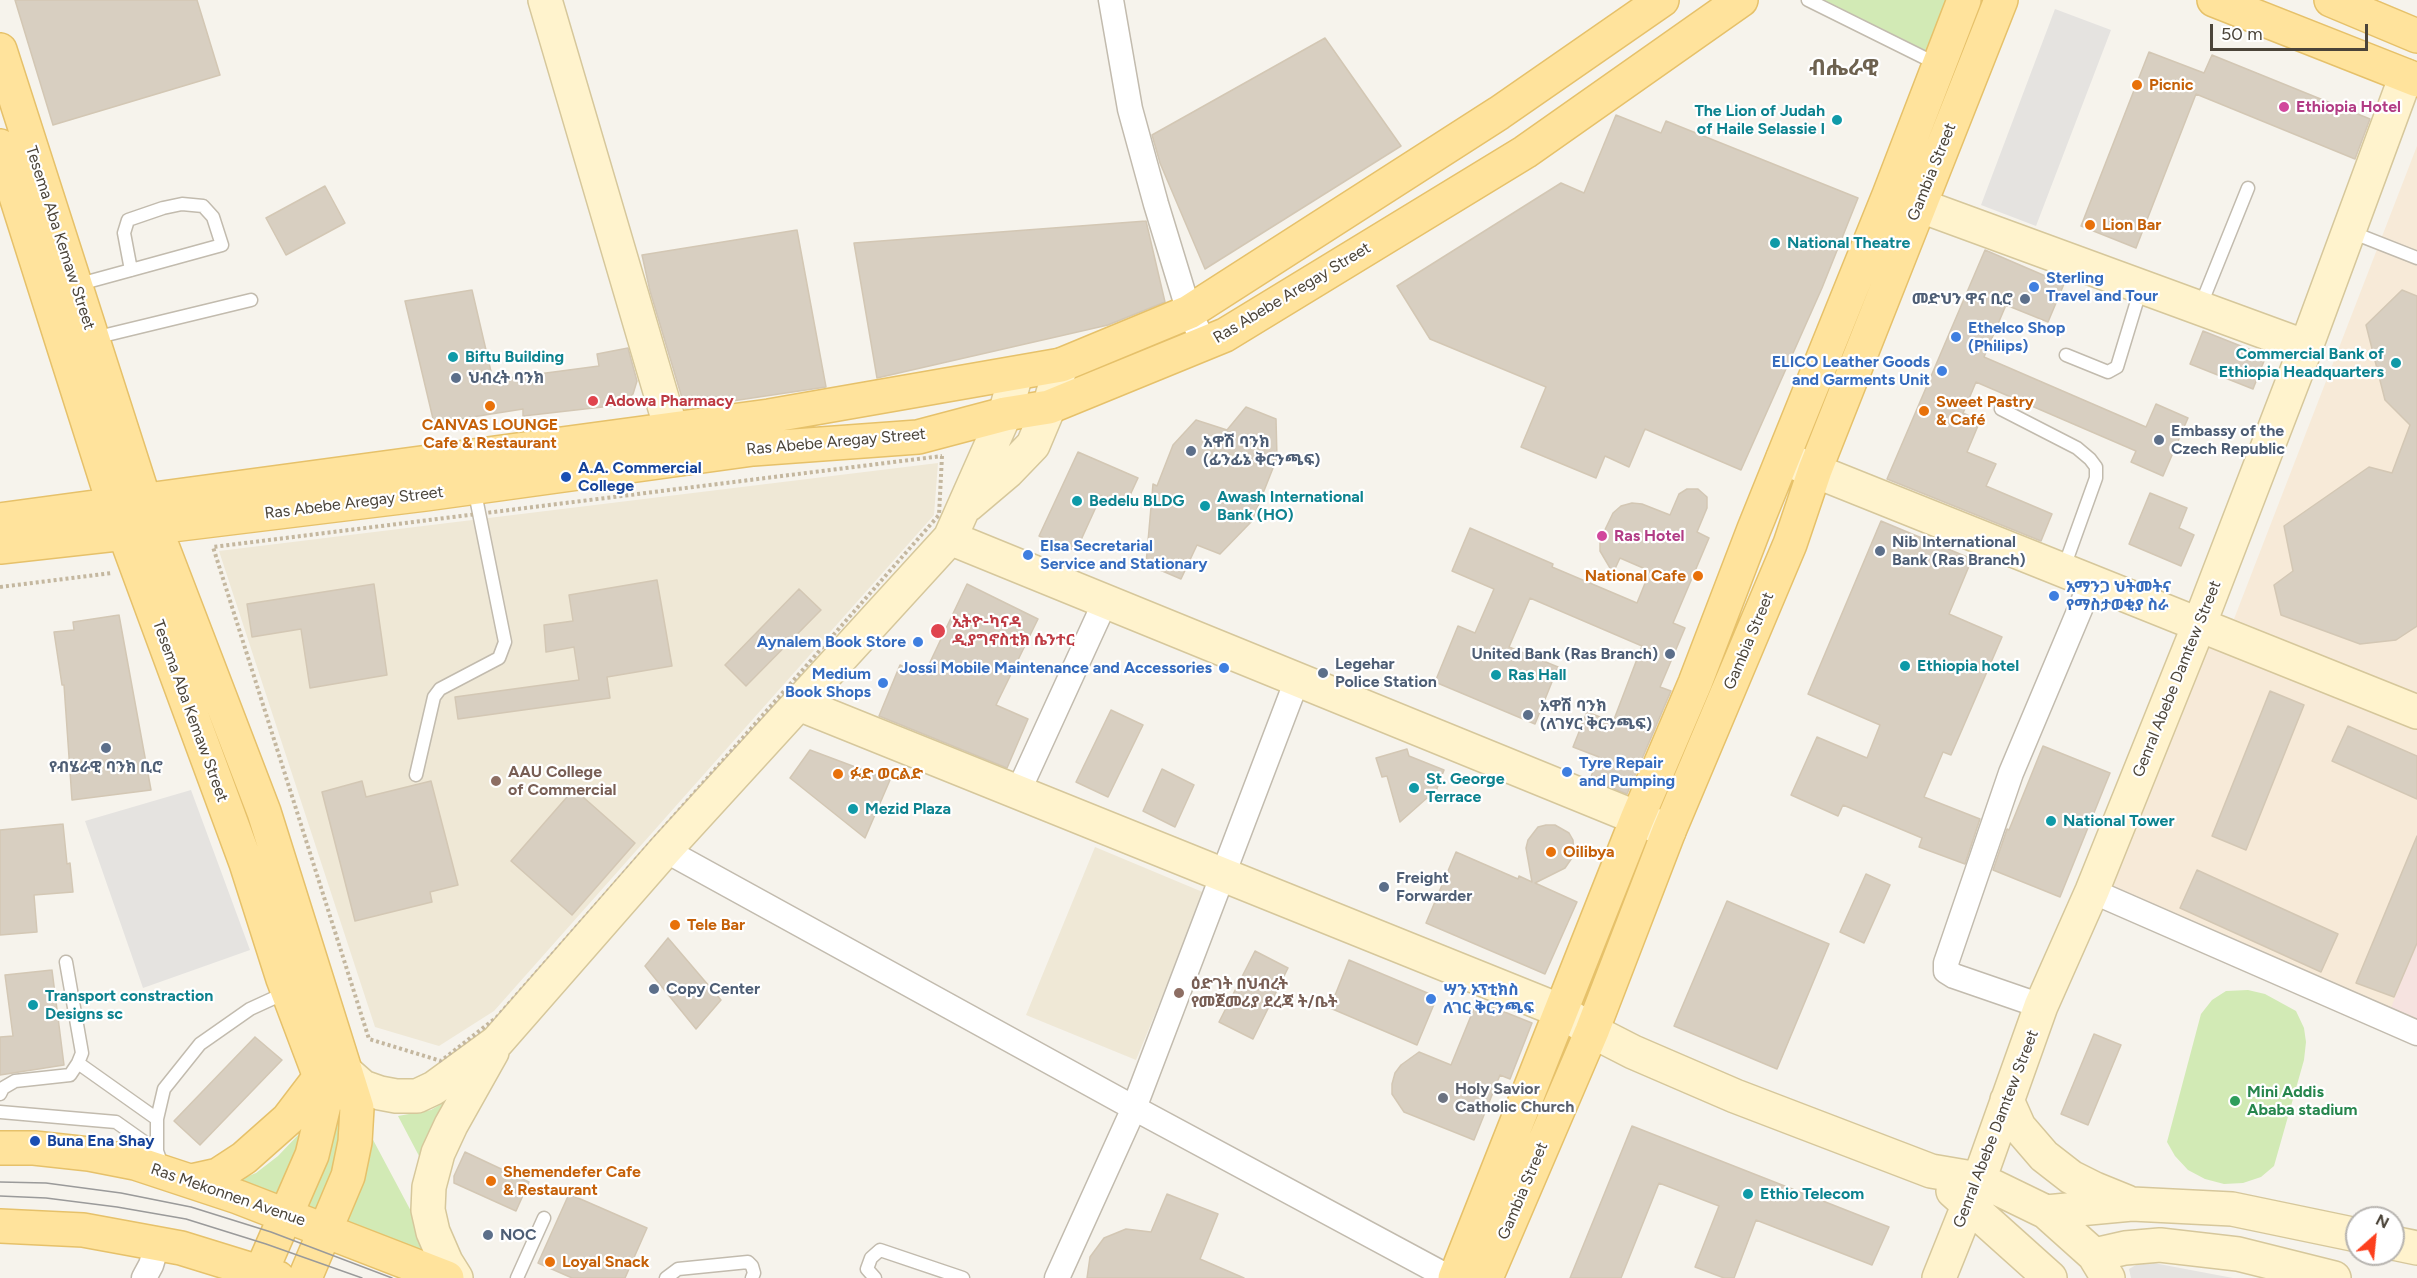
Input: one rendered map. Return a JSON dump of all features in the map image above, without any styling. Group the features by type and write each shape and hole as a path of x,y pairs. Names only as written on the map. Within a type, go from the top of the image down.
{"main road":[{"name":"Ras Abebe Aregay Street","path":"0,520 476,500 769,416 1060,365 1189,312 1499,113 1662,0"},
{"name":"Ras Abebe Aregay Street","path":"0,547 135,516 675,443 753,449 918,437 1005,414 1049,406 1225,335 1525,152 1741,0"},
{"name":"Gambia Street","path":"1486,1278 1592,1031 1669,831 1790,544 1904,201 1938,65 1964,0"},
{"name":"Gambia Street","path":"1455,1278 1637,819 1695,683 1783,458 2001,0"},
{"path":"2214,0 2411,78"},
{"path":"2331,0 2417,36"},
{"name":"Tesema Aba Kemaw Street","path":"0,50 93,339 135,516 264,812 333,1074 312,1155 285,1214 266,1276"},
{"path":"1499,113 1525,152"},
{"name":"Tesema Aba Kemaw Street","path":"0,146 135,516 288,992 333,1074"},
{"path":"171,1168 218,1175 244,1158 288,1119 333,1074 357,1108 355,1142 348,1176 305,1278"},
{"name":"Ras Mekonnen Avenue","path":"0,1148 34,1148 89,1154 171,1168 447,1278"},
{"path":"0,1226 83,1230 181,1248 266,1276"}],"street":[{"path":"545,0 675,443"},
{"path":"1110,0 1130,109 1156,204 1189,312 1205,344"},
{"name":"Genral Abebe Damtew Street","path":"1939,1278 2042,1006 2092,891 2199,625 2349,231 2411,78"},
{"path":"1904,201 2306,347"},
{"path":"456,1278 433,1232 428,1210 429,1187 438,1153 451,1125 497,1042 664,850 799,704 956,524 1033,445 1049,406 1060,365"},
{"path":"956,524 1005,414 1016,374"},
{"path":"1783,458 2417,712"},
{"path":"956,524 1105,602 1669,831"},
{"path":"2042,1006 1954,976 1947,970 1946,963 2077,577"},
{"path":"1018,792 1105,602"},
{"path":"1057,1278 1134,1107 1297,680"},
{"path":"799,704 1561,1011 1592,1031 1634,1052 1735,1096 1931,1171 1973,1192 2046,1212 2132,1204 2232,1209 2345,1233"},
{"path":"664,850 1450,1278"},
{"path":"2092,891 2417,1033"},
{"path":"333,1074 380,1093 417,1096 434,1089 497,1042"},
{"path":"2007,1100 2019,1127 2044,1156 2072,1177 2094,1189 2132,1204"},
{"path":"1973,1192 2050,1278"},
{"path":"2046,1212 2101,1266 2125,1248 2160,1245 2238,1254 2334,1278"},
{"path":"144,1278 157,1245"}],"lane":[{"path":"1808,0 1938,65"},
{"path":"2200,308 2248,188"},
{"path":"76,285 222,246 213,217 203,206 182,204 128,220 124,233 131,270"},
{"path":"2349,231 2417,258"},
{"path":"2066,355 2108,372 2117,367 2142,287"},
{"path":"93,339 251,300"},
{"path":"2001,409 2077,448 2096,467 2096,478 2077,577"},
{"path":"416,775 434,697 440,689 499,658 505,642 476,500"},
{"path":"0,1094 3,1088 15,1081 70,1075 78,1063 82,1053 66,962"},
{"path":"171,1168 157,1119 164,1089 200,1044 250,1009 288,992"},
{"path":"78,1063 157,1119"},
{"path":"0,1112 116,1122 171,1168"},
{"path":"517,1278 544,1218"},
{"path":"875,1278 867,1269 871,1258 880,1250 963,1278"},
{"path":"666,1278 678,1269 748,1262 754,1273 752,1278"}],"path":[{"path":"942,456 939,515 497,1017 441,1061 369,1039 213,547 476,500 942,456"},
{"path":"0,587 120,572"}],"shaded area":[{"path":"2055,9 2111,30 2036,226 1981,205"},
{"path":"2417,146 2417,694 2234,619"},
{"name":"AAU College of Commercial","path":"938,463 934,515 494,1011 439,1046 375,1027 219,551"},
{"path":"2199,625 2417,721 2417,1033 2092,891"},
{"path":"191,790 250,950 143,988 85,821"},
{"path":"1095,847 1205,893 1136,1060 1026,1015"},
{"path":"2417,941 2417,1043 2382,1031"},
{"path":"2143,1261 2233,1278 2131,1278 2129,1269"}],"green space":[{"path":"1815,0 1958,0 1932,58"},
{"name":"Mini Addis Ababa stadium","path":"2248,990 2265,994 2296,1011 2304,1028 2306,1042 2304,1060 2274,1166 2261,1177 2243,1183 2224,1184 2205,1179 2188,1170 2175,1156 2167,1142 2201,1014 2212,1000 2226,991"},
{"path":"341,1087 349,1122 319,1215 302,1208"},
{"path":"458,1094 428,1173 398,1116 431,1110"},
{"path":"314,1110 277,1207 226,1185 256,1173 278,1156 299,1134"},
{"path":"363,1121 437,1260 337,1224"}],"building":[{"path":"15,0 197,0 220,75 53,125"},
{"path":"1325,38 1401,146 1205,269 1160,163 1152,135"},
{"path":"2149,52 2204,73 2212,55 2370,119 2355,159 2196,94 2136,248 2081,226"},
{"name":"National Theatre","path":"1616,115 1661,133 1666,121 1858,198 1822,288 1741,470 1645,429 1629,467 1605,456 1596,478 1521,447 1546,387 1430,339 1397,286 1561,183 1584,193"},
{"path":"325,186 345,223 286,255 266,218"},
{"path":"1146,221 1165,302 1108,325 877,378 854,243"},
{"path":"797,230 826,387 685,408 650,291 642,255"},
{"path":"1985,250 2064,284 2048,322 2006,305 1984,357 2146,427 2156,404 2188,418 2163,476 2131,462 2136,451 1976,382 1963,413 1980,421 1967,452 1996,464 1986,486 2052,514 2041,541 1887,479"},
{"path":"472,290 493,380 599,366 597,354 628,348 637,381 633,394 620,405 523,416 523,409 434,423 405,301"},
{"path":"2402,290 2417,296 2417,626 2396,640 2360,644 2281,615 2274,585 2293,571 2284,526 2369,467 2392,473 2410,425 2385,400 2366,325"},
{"path":"2203,331 2266,356 2253,389 2190,364"},
{"name":"Awash International Bank (HO)","path":"1246,407 1276,419 1277,458 1252,521 1220,554 1197,545 1181,579 1146,564 1153,484 1157,486 1173,445 1196,420 1227,430"},
{"name":"Bedelu BLDG","path":"1078,452 1138,478 1125,506 1101,496 1076,551 1039,536"},
{"path":"1687,489 1698,489 1707,497 1707,508 1697,532 1709,538 1673,623 1685,628 1660,687 1671,691 1627,794 1590,779 1599,757 1573,747 1587,712 1613,722 1642,646 1530,598 1509,647 1558,667 1535,724 1435,682 1458,626 1475,633 1494,589 1452,571 1470,528 1553,564 1552,567 1637,603 1650,571 1620,558 1613,573 1600,551 1600,540 1613,513 1621,506 1632,503 1642,504 1670,515 1679,494"},
{"path":"2150,493 2187,508 2179,528 2194,535 2181,566 2129,544"},
{"path":"1881,521 1972,559 1949,614 2002,637 1951,755 1943,752 1924,797 1980,819 1965,864 1919,847 1922,838 1843,805 1838,816 1791,795 1817,737 1867,758 1880,725 1808,694"},
{"path":"657,580 672,666 607,677 610,698 458,719 455,697 579,680 574,647 546,652 544,625 573,621 569,595"},
{"path":"374,584 387,675 310,688 301,629 252,637 247,604"},
{"path":"967,584 1038,619 996,705 1028,719 1007,768 879,716 900,665 924,675"},
{"path":"799,589 821,610 746,686 725,665"},
{"name":"የብሄራዊ ባንክ ቢሮ","path":"119,615 151,790 72,800 64,685 62,685 54,632 74,630 73,622"},
{"path":"2270,691 2304,705 2246,850 2212,836"},
{"path":"1111,710 1143,725 1108,797 1076,782"},
{"path":"2348,726 2417,756 2417,799 2332,761"},
{"name":"National Tower","path":"2043,746 2110,773 2060,897 1993,870 2007,829 2009,830"},
{"name":"St. George Terrace","path":"1407,749 1409,756 1444,770 1433,799 1427,798 1400,822 1387,776 1382,777 1376,758"},
{"name":"Mezid Plaza","path":"810,750 890,780 865,838 790,778"},
{"path":"1162,769 1194,785 1175,827 1143,811"},
{"path":"362,781 366,797 431,781 458,885 430,892 432,902 355,921 322,792"},
{"path":"574,789 635,843 572,915 511,861"},
{"path":"63,824 67,864 70,863 73,892 34,895 37,932 0,935 0,830"},
{"path":"1555,825 1569,833 1573,840 1574,855 1565,868 1535,883 1577,902 1545,974 1426,923 1456,852 1518,879 1519,876 1532,882 1526,848 1528,840 1538,827"},
{"path":"2417,836 2417,943 2394,997 2356,983"},
{"path":"2197,870 2338,934 2321,972 2180,908"},
{"path":"1866,874 1890,885 1864,943 1840,932"},
{"path":"1727,901 1829,944 1777,1069 1674,1026"},
{"path":"668,938 721,1000 696,1029 645,966"},
{"path":"1255,951 1288,968 1253,1039 1219,1022"},
{"path":"1349,960 1437,997 1417,1045 1330,1008"},
{"name":"Transport constraction Designs sc","path":"52,970 64,1065 0,1075 0,1037 13,1036 5,975"},
{"path":"1477,1001 1532,1023 1510,1079 1500,1075 1474,1140 1404,1112 1392,1094 1392,1084 1395,1073 1401,1065 1419,1052 1451,1065"},
{"path":"2094,1034 2121,1045 2088,1125 2061,1114"},
{"path":"255,1037 282,1060 200,1145 174,1121"},
{"name":"Ethio Telecom","path":"1632,1126 1889,1227 1872,1265 1756,1220 1734,1278 1724,1278 1695,1267 1719,1206 1659,1183 1621,1278 1570,1278"},
{"name":"Shemendefer Cafe & Restaurant","path":"465,1152 529,1182 516,1211 454,1183 454,1176"},
{"path":"569,1194 647,1228 625,1278 572,1278 538,1263"},
{"path":"1167,1194 1218,1214 1200,1259 1244,1278 1087,1278 1090,1257 1104,1238 1126,1229 1151,1232"}],"tram line":[{"path":"0,1182 46,1183 121,1193 191,1207 271,1232 392,1278"},
{"path":"0,1196 46,1198 186,1219 362,1278"}],"place":[{"name":"Picnic","path":"2137,85"},
{"name":"Ethiopia Hotel","path":"2284,107"},
{"name":"The Lion of Judah of Haile Selassie I","path":"1837,120"},
{"name":"Lion Bar","path":"2090,225"},
{"name":"National Theatre","path":"1775,243"},
{"name":"Sterling Travel and Tour","path":"2034,287"},
{"name":"መድህን ዋና ቢሮ","path":"2025,299"},
{"name":"Ethelco Shop (Philips)","path":"1956,337"},
{"name":"Biftu Building","path":"453,357"},
{"name":"Commercial Bank of Ethiopia Headquarters","path":"2396,363"},
{"name":"ELICO Leather Goods and Garments Unit","path":"1942,371"},
{"name":"ህብረት ባንክ","path":"456,378"},
{"name":"Adowa Pharmacy","path":"593,401"},
{"name":"CANVAS LOUNGE Cafe & Restaurant","path":"490,406"},
{"name":"Sweet Pastry & Café","path":"1924,411"},
{"name":"Embassy of the Czech Republic","path":"2159,440"},
{"name":"አዋሽ ባንክ (ፊንፊኔ ቅርንጫፍ)","path":"1191,451"},
{"name":"A.A. Commercial College","path":"566,477"},
{"name":"Bedelu BLDG","path":"1077,501"},
{"name":"Awash International Bank (HO)","path":"1205,506"},
{"name":"Ras Hotel","path":"1602,536"},
{"name":"Nib International Bank (Ras Branch)","path":"1880,551"},
{"name":"Elsa Secretarial Service and Stationary","path":"1028,555"},
{"name":"National Cafe","path":"1698,576"},
{"name":"አማንጋ ህትመትና የማስታወቂያ ስራ","path":"2054,596"},
{"name":"ኢትዮ-ካናዳ ዲያግኖስቲክ ሴንተር","path":"938,631"},
{"name":"Aynalem Book Store","path":"918,642"},
{"name":"United Bank (Ras Branch)","path":"1670,654"},
{"name":"Ethiopia hotel","path":"1905,666"},
{"name":"Jossi Mobile Maintenance and Accessories","path":"1224,668"},
{"name":"Legehar Police Station","path":"1323,673"},
{"name":"Ras Hall","path":"1496,675"},
{"name":"Medium Book Shops","path":"883,683"},
{"name":"አዋሽ ባንክ (ለገሃር ቅርንጫፍ)","path":"1528,715"},
{"name":"የብሄራዊ ባንክ ቢሮ","path":"106,748"},
{"name":"Tyre Repair and Pumping","path":"1567,772"},
{"name":"ፉድ ወርልድ","path":"838,774"},
{"name":"AAU College of Commercial","path":"496,781"},
{"name":"St. George Terrace","path":"1414,788"},
{"name":"Mezid Plaza","path":"853,809"},
{"name":"National Tower","path":"2051,821"},
{"name":"Oilibya","path":"1551,852"},
{"name":"Freight Forwarder","path":"1384,887"},
{"name":"Tele Bar","path":"675,925"},
{"name":"Copy Center","path":"654,989"},
{"name":"ዕድገት በህብረት የመጀመሪያ ደረጃ ት/ቤት","path":"1179,993"},
{"name":"ሣን ኦፕቲክስ ለገር ቅርንጫፍ","path":"1431,999"},
{"name":"Transport constraction Designs sc","path":"33,1005"},
{"name":"Holy Savior Catholic Church","path":"1443,1098"},
{"name":"Mini Addis Ababa stadium","path":"2235,1101"},
{"name":"Buna Ena Shay","path":"35,1141"},
{"name":"Shemendefer Cafe & Restaurant","path":"491,1181"},
{"name":"Ethio Telecom","path":"1748,1194"},
{"name":"NOC","path":"488,1235"},
{"name":"Loyal Snack","path":"550,1262"}],"district":[{"name":"ብሔራዊ","path":"1844,69"}]}
